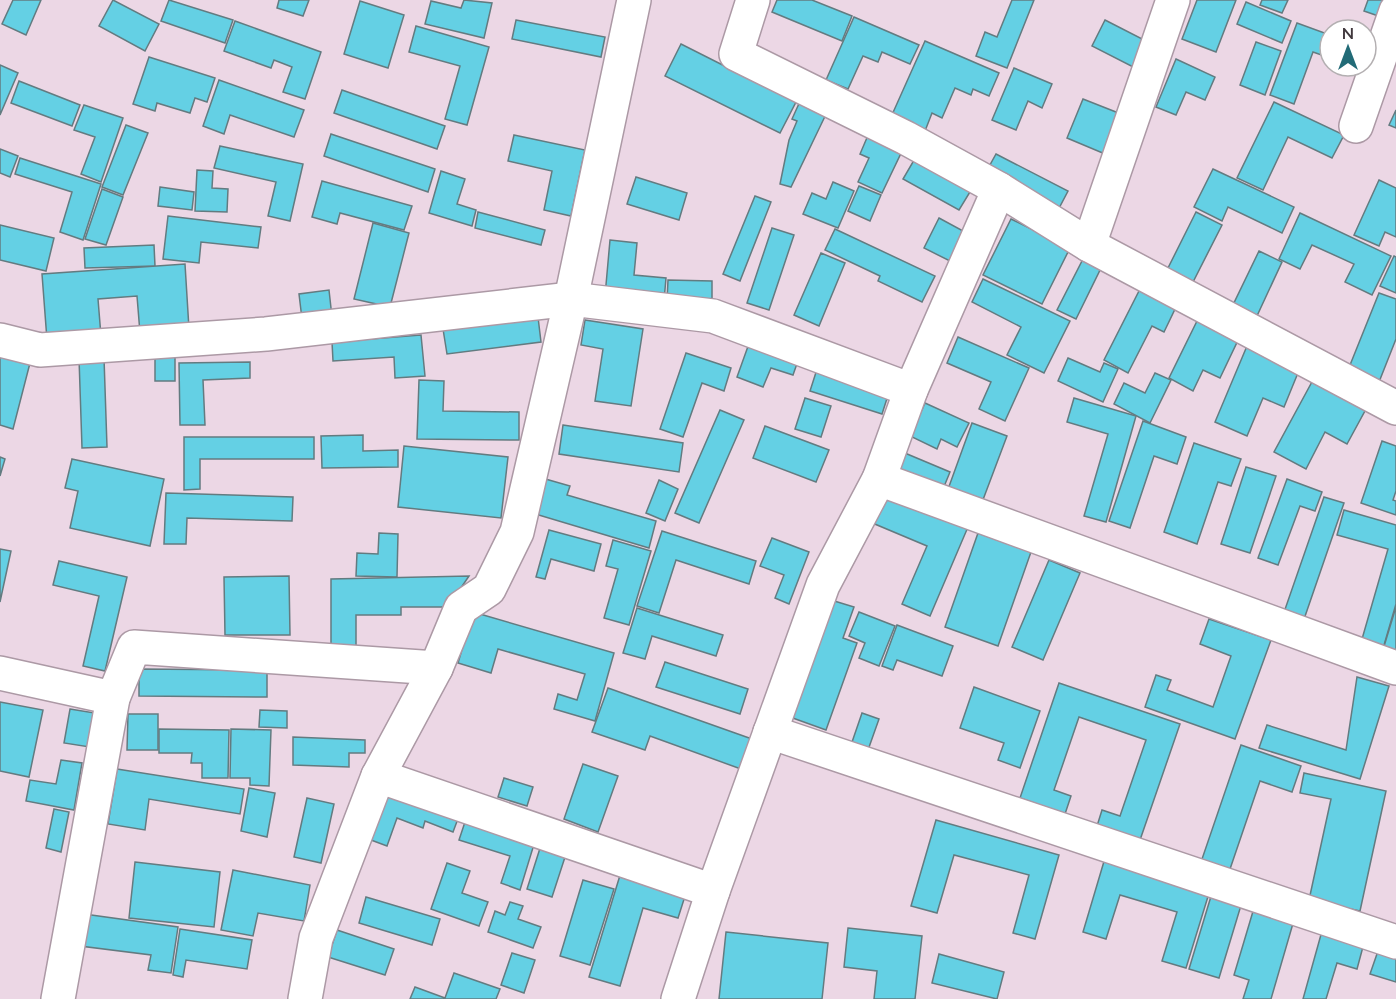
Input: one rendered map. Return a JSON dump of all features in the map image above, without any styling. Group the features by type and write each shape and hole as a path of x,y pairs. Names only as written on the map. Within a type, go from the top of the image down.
{"street":[{"path":"305,999 316,938 378,776 436,668 461,608 489,589 517,532 571,299 634,0"},
{"path":"753,0 735,54 906,138 999,189 1089,245 1396,408"},
{"path":"1089,245 1173,0"},
{"path":"1356,126 1396,11"},
{"path":"678,999 713,891 823,585 879,479 911,390 999,189"},
{"path":"0,340 40,350 255,335 571,299 713,316 911,390"},
{"path":"879,479 1396,668"},
{"path":"58,999 113,698 134,647 436,668"},
{"path":"0,673 113,698"},
{"path":"770,732 1396,942"},
{"path":"378,776 713,891"}],"building":[{"path":"13,0 41,0 26,35 2,24"},
{"path":"113,0 159,24 145,51 99,26"},
{"path":"169,0 233,20 225,43 161,21"},
{"path":"279,0 309,0 303,16 277,8"},
{"path":"464,0 492,3 484,38 425,24 431,1 461,8"},
{"path":"777,0 812,0 852,16 842,41 772,12"},
{"path":"1012,0 1034,0 1007,68 976,56 985,32 997,37"},
{"path":"1197,0 1236,0 1216,52 1182,39"},
{"path":"1262,0 1288,0 1282,13 1260,5"},
{"path":"1368,0 1393,0 1387,19 1364,11"},
{"path":"360,1 404,15 388,68 344,54"},
{"path":"1246,2 1291,21 1282,43 1237,24"},
{"path":"854,17 919,45 910,64 882,52 878,62 863,56 848,89 826,80"},
{"path":"516,20 605,37 601,57 512,39"},
{"path":"1105,20 1154,45 1141,71 1092,46"},
{"path":"235,21 321,52 305,99 283,92 292,67 274,60 271,68 224,51"},
{"path":"1297,23 1318,31 1318,54 1313,52 1294,104 1270,95"},
{"path":"416,26 489,47 467,125 445,119 460,66 409,52"},
{"path":"925,41 999,73 989,96 973,89 971,95 955,88 942,118 932,113 925,131 891,117"},
{"path":"1256,42 1281,51 1265,95 1240,85"},
{"path":"681,44 796,102 780,133 665,76"},
{"path":"149,57 215,78 207,102 195,98 190,113 157,103 155,111 133,104"},
{"path":"1176,59 1215,77 1205,100 1186,92 1176,115 1156,107"},
{"path":"0,65 18,73 0,115"},
{"path":"1014,68 1052,84 1042,108 1028,101 1016,130 992,120"},
{"path":"219,80 304,110 294,137 230,115 224,134 203,126"},
{"path":"19,81 80,105 72,126 11,103"},
{"path":"342,90 445,126 437,149 334,113"},
{"path":"802,97 829,108 791,187 780,184 789,140 797,121 792,119"},
{"path":"1083,99 1121,114 1105,154 1067,138"},
{"path":"1274,102 1344,135 1332,158 1288,137 1263,190 1237,178"},
{"path":"84,105 123,118 101,182 81,174 95,137 74,130"},
{"path":"1396,110 1396,128 1389,125"},
{"path":"126,125 148,133 123,195 102,187"},
{"path":"869,133 903,149 882,193 858,182 869,158 860,154"},
{"path":"331,134 435,169 428,192 324,156"},
{"path":"514,135 585,150 571,216 544,210 552,171 508,161"},
{"path":"220,146 303,164 290,221 268,216 276,182 214,168"},
{"path":"0,149 18,156 10,177 0,173"},
{"path":"996,154 1068,191 1057,212 985,174"},
{"path":"917,155 973,187 959,210 903,179"},
{"path":"20,158 101,184 83,240 60,232 72,192 15,174"},
{"path":"1213,169 1294,207 1282,233 1228,207 1222,221 1194,207"},
{"path":"197,170 213,171 212,188 228,189 227,212 195,211"},
{"path":"441,171 465,179 457,204 476,210 472,226 429,213"},
{"path":"636,177 687,193 679,220 627,204"},
{"path":"1379,180 1396,188 1396,237 1385,232 1379,246 1354,235"},
{"path":"322,181 412,206 404,230 340,213 337,224 312,217"},
{"path":"833,182 854,191 838,228 803,214 812,193 826,199"},
{"path":"859,186 881,195 870,221 848,211"},
{"path":"160,187 194,192 192,210 158,206"},
{"path":"102,189 123,197 106,245 85,239"},
{"path":"755,196 771,202 740,281 723,274"},
{"path":"478,212 545,230 541,245 475,228"},
{"path":"1196,212 1222,225 1191,286 1165,274"},
{"path":"1300,213 1391,256 1372,295 1345,282 1354,264 1312,245 1300,269 1279,259"},
{"path":"168,216 261,227 258,248 201,242 199,263 163,259"},
{"path":"939,218 965,232 950,261 924,248"},
{"path":"1011,219 1070,248 1042,304 983,275"},
{"path":"373,223 409,233 390,307 354,299"},
{"path":"0,225 54,238 46,271 0,260"},
{"path":"772,228 794,235 769,310 747,303"},
{"path":"835,229 935,276 922,302 878,281 880,276 825,250"},
{"path":"610,240 637,243 634,275 666,278 664,301 605,296"},
{"path":"154,245 155,266 85,268 84,248"},
{"path":"1259,251 1282,262 1256,318 1232,307"},
{"path":"821,253 845,263 819,326 794,315"},
{"path":"1394,256 1396,257 1396,293 1380,286"},
{"path":"1083,259 1101,268 1076,319 1057,310"},
{"path":"185,264 189,329 140,333 137,296 98,299 101,336 47,340 42,274"},
{"path":"983,279 1070,321 1044,373 1007,355 1021,327 972,302"},
{"path":"668,280 712,281 712,302 667,301"},
{"path":"1140,289 1176,307 1164,332 1152,326 1128,373 1104,360"},
{"path":"329,290 332,317 302,319 299,294"},
{"path":"1379,293 1396,299 1396,339 1379,382 1348,370"},
{"path":"538,317 541,342 447,354 443,329"},
{"path":"1199,317 1240,336 1220,378 1203,370 1193,391 1169,378"},
{"path":"585,320 643,329 631,406 595,401 603,349 581,345"},
{"path":"421,335 425,376 395,378 394,357 333,361 332,342"},
{"path":"958,337 1029,368 1005,421 979,409 991,382 947,363"},
{"path":"751,338 800,355 793,375 771,368 763,387 737,377"},
{"path":"1247,346 1300,368 1284,407 1263,398 1247,436 1215,422"},
{"path":"155,352 175,352 175,381 155,381"},
{"path":"686,353 731,368 724,391 702,383 683,437 660,429"},
{"path":"0,355 30,363 13,429 0,425"},
{"path":"79,358 104,358 107,447 82,448"},
{"path":"1068,358 1100,372 1104,363 1118,369 1103,402 1058,381"},
{"path":"250,362 250,378 203,380 205,425 180,425 179,363"},
{"path":"819,363 891,386 882,414 810,391"},
{"path":"1155,373 1171,380 1150,423 1114,404 1124,383 1145,393"},
{"path":"419,380 444,381 443,411 519,412 519,440 417,439"},
{"path":"1313,380 1366,409 1347,444 1325,432 1306,469 1274,452"},
{"path":"805,398 831,406 821,437 795,429"},
{"path":"1074,398 1136,416 1106,522 1084,516 1108,434 1067,422"},
{"path":"925,403 969,423 957,447 941,439 937,449 910,436"},
{"path":"720,410 744,420 699,523 675,513"},
{"path":"1143,421 1186,437 1177,464 1154,456 1130,528 1109,521"},
{"path":"972,423 1007,436 981,505 947,492"},
{"path":"563,425 683,443 679,472 559,454"},
{"path":"765,426 829,450 816,482 753,458"},
{"path":"363,435 363,451 398,450 398,467 322,468 321,436"},
{"path":"184,437 314,437 314,459 200,459 200,489 184,490"},
{"path":"1382,441 1396,446 1396,491 1393,500 1396,501 1396,515 1361,503"},
{"path":"1194,443 1241,459 1231,486 1218,482 1197,544 1164,532"},
{"path":"404,446 508,457 501,518 398,507"},
{"path":"900,451 950,472 943,489 893,468"},
{"path":"0,457 5,459 0,476"},
{"path":"72,459 164,479 150,546 70,528 78,491 65,488"},
{"path":"1246,467 1276,476 1250,553 1221,544"},
{"path":"542,478 570,486 567,495 656,521 649,548 532,513"},
{"path":"1287,479 1322,492 1315,511 1300,506 1278,565 1258,558"},
{"path":"659,480 678,489 665,521 646,513"},
{"path":"884,492 968,527 930,616 902,604 927,546 870,522"},
{"path":"166,493 293,497 292,521 187,518 186,544 164,544"},
{"path":"1324,497 1344,503 1302,625 1282,618"},
{"path":"1344,510 1396,525 1396,604 1382,652 1360,646 1388,549 1337,535"},
{"path":"549,530 601,544 594,571 551,559 545,579 536,577"},
{"path":"662,531 756,561 749,584 676,560 659,613 637,606"},
{"path":"379,533 398,534 397,577 356,576 357,553 378,554"},
{"path":"978,533 1031,552 998,646 945,627"},
{"path":"772,538 809,552 789,604 775,598 784,575 760,566"},
{"path":"613,540 651,551 629,625 604,618 618,569 606,566"},
{"path":"0,549 11,551 0,602"},
{"path":"1049,560 1080,573 1043,660 1012,647"},
{"path":"59,561 127,577 105,671 83,666 99,596 53,585"},
{"path":"289,576 290,635 225,635 224,577"},
{"path":"469,576 448,607 401,607 401,615 356,615 356,650 331,650 331,579"},
{"path":"831,600 854,607 843,638 857,643 826,730 790,717"},
{"path":"1396,607 1396,657 1382,653"},
{"path":"637,608 723,635 716,656 652,636 645,659 623,653"},
{"path":"473,612 614,653 595,721 554,709 558,694 577,700 585,674 498,649 491,673 458,663"},
{"path":"859,612 895,626 879,666 859,658 865,643 849,636"},
{"path":"1209,619 1271,640 1235,739 1145,707 1156,675 1171,680 1167,690 1213,707 1231,656 1200,644"},
{"path":"897,625 953,646 942,676 897,660 893,670 882,666"},
{"path":"665,662 748,689 740,714 656,687"},
{"path":"139,669 267,670 267,697 139,696"},
{"path":"1357,677 1389,686 1360,779 1259,748 1267,725 1346,750"},
{"path":"1059,683 1180,724 1140,840 1097,826 1102,810 1120,816 1146,740 1079,717 1054,790 1071,796 1065,814 1020,798"},
{"path":"974,687 1040,711 1020,768 998,760 1004,743 960,728"},
{"path":"608,688 752,739 741,769 650,736 645,750 592,732"},
{"path":"0,702 43,710 29,777 0,771"},
{"path":"70,709 101,714 96,748 64,743"},
{"path":"260,710 287,711 287,728 259,727"},
{"path":"862,713 879,719 868,750 851,745"},
{"path":"128,714 158,714 158,750 127,750"},
{"path":"159,729 229,730 228,778 202,778 202,763 191,763 192,753 159,753"},
{"path":"231,729 271,730 269,786 250,785 250,778 230,778"},
{"path":"293,737 365,740 365,753 349,753 349,767 293,765"},
{"path":"1241,745 1301,766 1292,792 1260,781 1229,872 1201,862"},
{"path":"61,760 82,763 74,810 26,801 30,780 56,784"},
{"path":"583,764 618,776 598,832 564,819"},
{"path":"117,769 244,789 240,814 149,799 145,830 108,824"},
{"path":"1304,773 1386,791 1360,911 1309,900 1331,799 1300,793"},
{"path":"504,778 533,787 527,806 498,797"},
{"path":"383,786 459,816 453,832 425,821 423,828 397,818 387,846 363,837"},
{"path":"249,788 275,793 267,837 241,831"},
{"path":"307,798 334,804 321,863 294,857"},
{"path":"54,809 69,812 61,852 46,848"},
{"path":"466,819 535,841 520,890 501,883 510,856 459,840"},
{"path":"936,820 1059,855 1035,939 1013,933 1029,875 954,855 937,913 911,906"},
{"path":"542,842 567,851 552,897 527,889"},
{"path":"1105,858 1210,890 1186,968 1162,961 1177,912 1120,895 1106,939 1083,932"},
{"path":"135,862 220,872 214,927 129,918"},
{"path":"447,863 470,871 462,893 488,902 479,926 431,909"},
{"path":"233,870 310,885 304,921 258,913 253,936 221,930"},
{"path":"621,872 686,893 678,918 643,908 620,986 589,977"},
{"path":"583,880 614,889 590,965 560,956"},
{"path":"1212,893 1242,902 1219,978 1189,969"},
{"path":"366,897 440,919 432,945 359,923"},
{"path":"510,902 523,906 518,919 541,927 533,948 488,932 495,911 505,915"},
{"path":"1254,908 1294,920 1271,999 1243,999 1249,980 1234,975"},
{"path":"84,914 178,927 171,973 148,970 151,955 80,946"},
{"path":"848,928 922,936 915,999 874,999 877,971 844,967"},
{"path":"180,929 252,940 247,969 186,960 183,977 173,975"},
{"path":"337,930 394,949 385,975 328,957"},
{"path":"1322,931 1364,943 1357,969 1337,963 1326,999 1303,999"},
{"path":"726,932 828,943 822,999 719,999"},
{"path":"1378,951 1396,957 1396,982 1370,974"},
{"path":"512,953 535,960 524,993 501,985"},
{"path":"939,954 1004,972 997,999 932,983"},
{"path":"454,973 500,989 496,999 410,999 415,987 445,998"}]}
